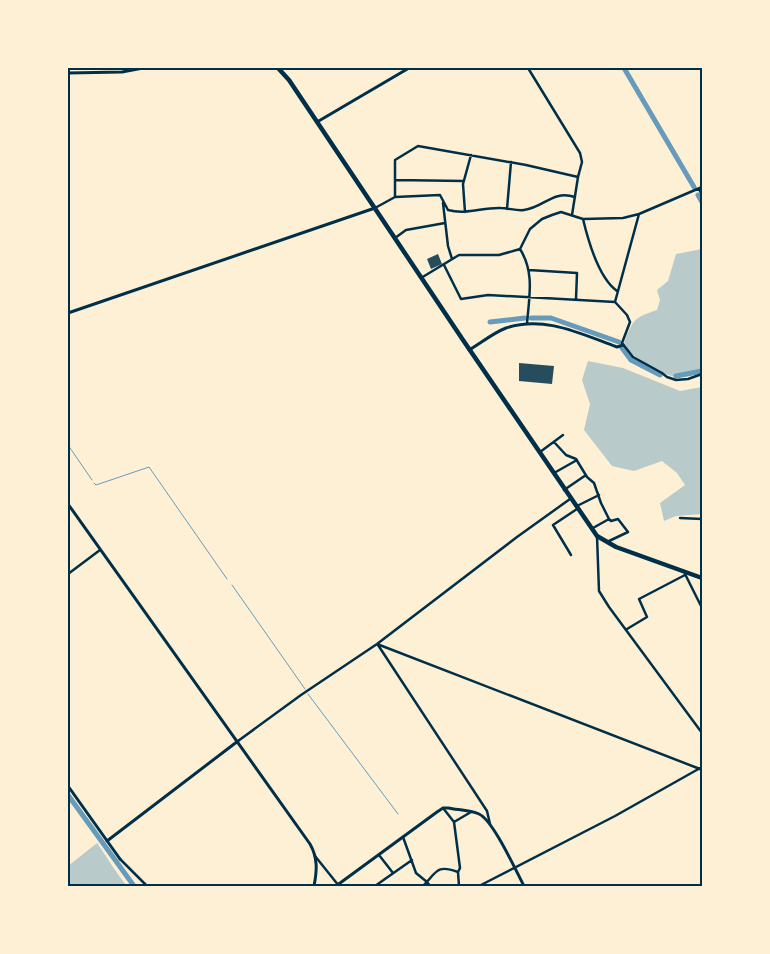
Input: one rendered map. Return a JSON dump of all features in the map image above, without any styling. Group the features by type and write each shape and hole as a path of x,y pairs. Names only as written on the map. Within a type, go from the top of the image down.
{"main road":[{"path":"278,68 289,80 469,350 597,536 607,542 684,573 702,578"}],"street":[{"path":"68,73 122,72 143,68"},
{"path":"317,122 409,68"},
{"path":"528,68 580,153 582,162 572,215"},
{"path":"395,197 395,160 418,146 511,162 578,177"},
{"path":"464,212 464,181 471,155"},
{"path":"507,209 511,162"},
{"path":"395,180 464,181"},
{"path":"422,278 459,255 499,255 520,249 530,229 542,219 561,212 583,218 623,218 639,214 701,188 702,195"},
{"path":"68,313 375,208 395,197 440,195 448,210 464,212 501,208 523,210 534,207 551,197 565,194 575,197"},
{"path":"443,202 448,246 452,260"},
{"path":"615,302 639,214"},
{"path":"583,218 588,236 605,276 611,287 617,291"},
{"path":"395,238 406,230 445,223"},
{"path":"520,249 529,270 527,324"},
{"path":"444,265 461,299 488,295 615,302 627,315 630,322 622,343 633,357 662,373 667,378 676,380 688,379 702,374"},
{"path":"529,270 577,273 576,300"},
{"path":"469,350 505,329 538,323 559,326 617,347 623,345"},
{"path":"539,453 563,435"},
{"path":"554,442 566,455 577,460 586,475 594,483 609,520"},
{"path":"553,474 577,460"},
{"path":"564,490 586,475"},
{"path":"571,555 553,525 599,495"},
{"path":"107,841 301,695 377,644 570,499"},
{"path":"68,504 310,844 317,863 314,886"},
{"path":"680,518 702,519"},
{"path":"592,529 609,520 618,519 628,532 607,542"},
{"path":"597,536 599,591 702,733"},
{"path":"68,574 100,550"},
{"path":"627,629 647,617 639,599 684,573 702,608"},
{"path":"377,644 701,768"},
{"path":"377,644 487,811 490,825"},
{"path":"479,886 701,768"},
{"path":"68,786 120,859 147,886"},
{"path":"315,855 337,886 444,808 471,812 482,815 490,825 524,886"},
{"path":"444,808 454,822 460,868 458,872 459,886"},
{"path":"454,822 471,812"},
{"path":"403,837 416,872 430,886"},
{"path":"379,855 393,873"},
{"path":"375,886 412,860"},
{"path":"423,886 436,871 450,869 458,872"}],"shaded area":[{"path":"702,249 702,370 690,376 676,377 662,373 639,360 624,343 632,325 638,318 657,310 660,300 657,290 668,281 676,254"},
{"path":"588,361 623,368 680,391 702,387 702,514 676,516 664,521 660,503 685,485 677,473 662,461 634,471 612,466 584,430 590,404 582,380"},
{"path":"97,843 127,886 68,886 68,866"}],"building":[{"path":"438,254 442,264 431,269 427,259"},
{"path":"519,363 554,366 552,384 519,381"}],"waterway":[{"path":"624,68 694,187"},
{"path":"698,195 702,202"},
{"path":"490,322 525,318"},
{"path":"531,318 551,318 619,342"},
{"path":"622,348 631,360 660,375"},
{"path":"676,376 702,371"},
{"path":"68,445 92,480"},
{"path":"94,483 96,485 149,467 227,579"},
{"path":"232,585 305,689"},
{"path":"308,694 398,814"},
{"path":"68,795 134,886"}]}
